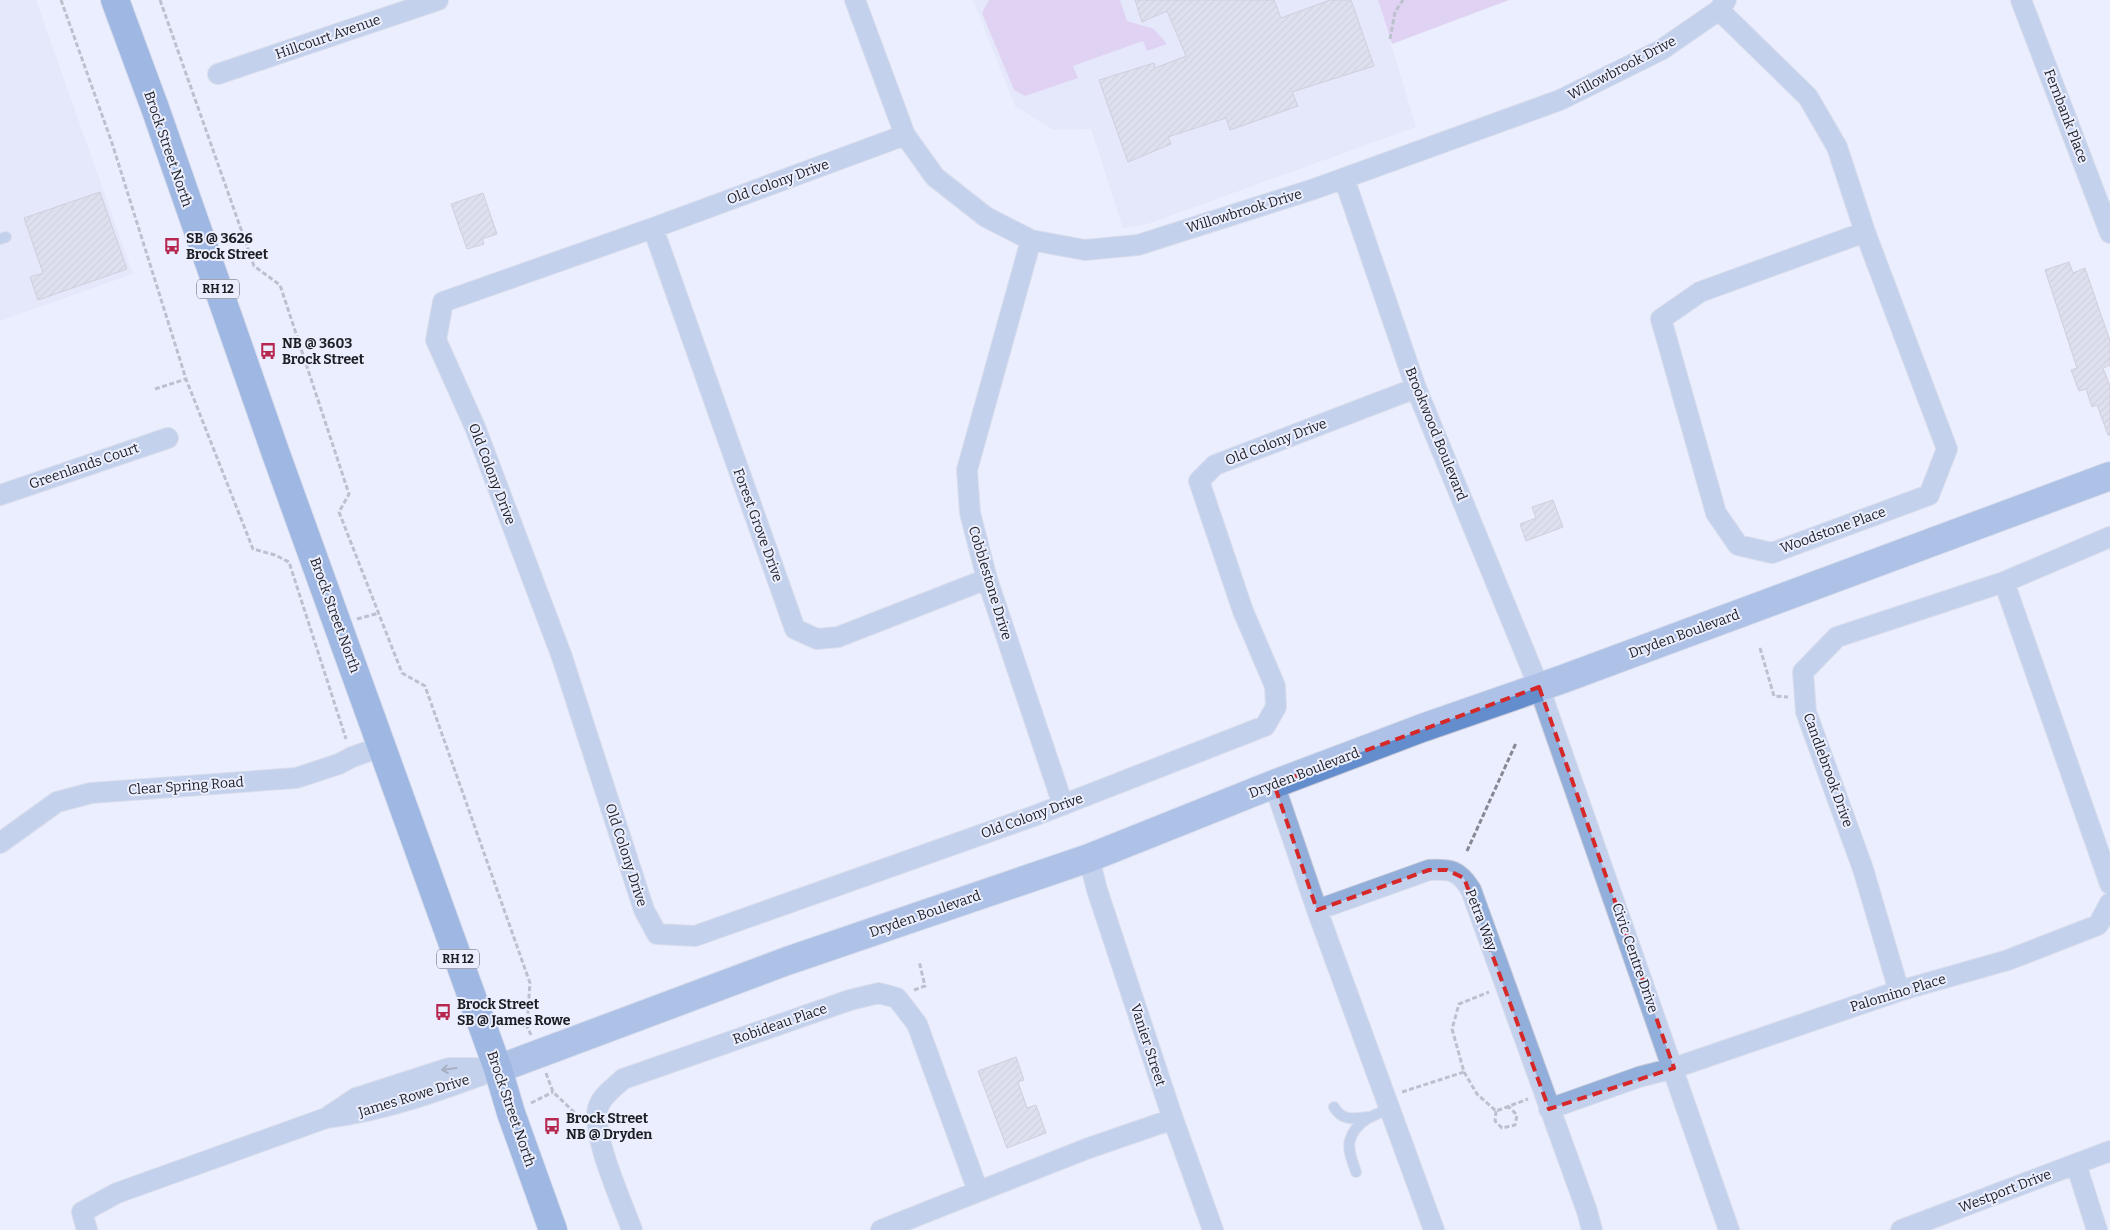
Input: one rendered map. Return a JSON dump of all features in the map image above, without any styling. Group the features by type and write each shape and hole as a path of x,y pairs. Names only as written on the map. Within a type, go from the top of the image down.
{"main road":[{"name":"Brock Street North","path":"115,0 381,747 498,1069 511,1113 553,1230"}],"street":[{"name":"Hillcourt Avenue","path":"218,74 438,0"},
{"name":"Willowbrook Drive","path":"855,0 905,135 935,177 986,217 1031,240 1085,250 1138,245 1344,178 1560,100 1661,50 1722,5"},
{"name":"Fernbank Place","path":"2021,0 2110,232"},
{"name":"Woodstone Place","path":"1722,5 1808,97 1837,147 1865,232 1947,450 1929,495 1772,553 1738,545 1716,513 1660,319 1700,292 1865,232"},
{"name":"Old Colony Drive","path":"905,135 653,228 443,302 436,340 474,427 562,657 644,910 657,934 695,936 1064,805 1265,726 1276,707 1275,686 1243,611 1199,481 1214,465 1416,388"},
{"name":"Brookwood Boulevard","path":"1344,178 1416,388 1539,687"},
{"name":"Forest Grove Drive","path":"653,228 795,629 817,639 838,636 987,579"},
{"name":"Cobblestone Drive","path":"1031,240 967,470 970,513 987,579 1064,805"},
{"name":"Greenlands Court","path":"0,494 168,438"},
{"name":"Dryden Boulevard","path":"498,1069 538,1052 787,961 1089,858 1274,784 2110,476"},
{"name":"Candlebrook Drive","path":"1899,991 1863,869 1806,712 1803,672 1837,637 2004,582 2110,537"},
{"path":"2004,582 2110,884"},
{"name":"Civic Centre Drive","path":"1539,687 1674,1068 1729,1230"},
{"name":"Clear Spring Road","path":"0,843 57,802 91,793 296,778 339,764 352,756 381,747"},
{"path":"1274,784 1317,910 1434,1230"},
{"name":"Vanier Street","path":"1089,858 1097,890 1173,1119 1213,1230"},
{"name":"Petra Way","path":"1317,910 1430,870 1447,870 1455,872 1464,878 1471,890 1587,1211 1592,1230"},
{"name":"Palomino Place","path":"1674,1068 1899,991 2008,960 2098,925 2110,903"},
{"name":"Robideau Place","path":"632,1230 600,1139 597,1121 598,1106 607,1094 623,1079 850,1000 879,993 897,998"},
{"path":"897,998 917,1024 978,1191"},
{"path":"1546,1101 1674,1068"},
{"name":"James Rowe Drive","path":"87,1230 82,1212 116,1193 326,1118 360,1114 457,1084 498,1069"},
{"path":"881,1230 1086,1149 1173,1119"},
{"name":"Westport Drive","path":"1901,1230 2110,1151"},
{"path":"2076,1164 2097,1230"}],"lane":[{"path":"1356,1172 1350,1150 1350,1140 1367,1117 1388,1103"},
{"path":"1334,1107 1338,1114 1352,1120 1367,1117"}],"path":[{"path":"61,0 112,143 186,379 253,550 275,555 289,562 352,756"},
{"path":"160,0 254,266 280,285 349,494 339,512 402,673 425,686 530,983 527,1026 538,1052"},
{"path":"1390,39 1396,12 1403,0"},
{"path":"155,390 186,379"},
{"path":"1760,648 1774,696 1805,698"},
{"path":"1467,851 1516,744"},
{"path":"897,998 925,986 919,961"},
{"path":"1496,1111 1477,1094 1464,1072 1452,1029 1459,1004 1505,986"},
{"path":"1388,1103 1464,1072"},
{"path":"1496,1111 1508,1106 1546,1101"},
{"path":"1496,1111 1495,1121 1502,1128 1515,1125 1517,1115 1508,1106"}],"highlighted area":[{"path":"1539,687 1674,1068 1549,1109 1464,878 1447,870 1429,870 1317,910 1274,784"}],"shaded area":[{"path":"0,0 36,0 133,274 0,321"},
{"path":"973,0 1378,0 1416,127 1148,224 1123,229 1091,129 1053,130 1015,106"},
{"path":"989,0 1120,0 1127,21 1154,29 1167,44 1147,51 1143,41 1073,66 1078,78 1025,96 1014,90 982,13"},
{"path":"1378,0 1509,0 1392,44"}],"building":[{"path":"1135,0 1274,0 1281,18 1330,0 1351,0 1374,66 1292,92 1298,106 1230,130 1226,118 1168,137 1171,144 1128,162 1099,80 1154,63 1155,68 1186,56 1167,11 1142,22"},
{"path":"100,192 127,269 38,300 30,277 43,273 24,218"},
{"path":"483,193 497,234 482,239 484,244 467,249 451,204"},
{"path":"2069,262 2073,273 2085,268 2110,341 2110,365 2103,368 2110,386 2110,435 2108,435 2097,405 2092,407 2086,389 2079,391 2071,370 2077,368 2045,270"},
{"path":"1553,500 1563,527 1526,541 1520,524 1536,518 1532,507"},
{"path":"1016,1057 1024,1080 1018,1082 1027,1108 1036,1105 1046,1133 1007,1148 978,1071"}],"place":[{"name":"SB @ 3626 Brock Street","path":"172,246"},
{"name":"NB @ 3603 Brock Street","path":"268,351"},
{"name":"Brock Street SB @ James Rowe","path":"443,1012"},
{"name":"Brock Street NB @ Dryden","path":"552,1126"}]}
